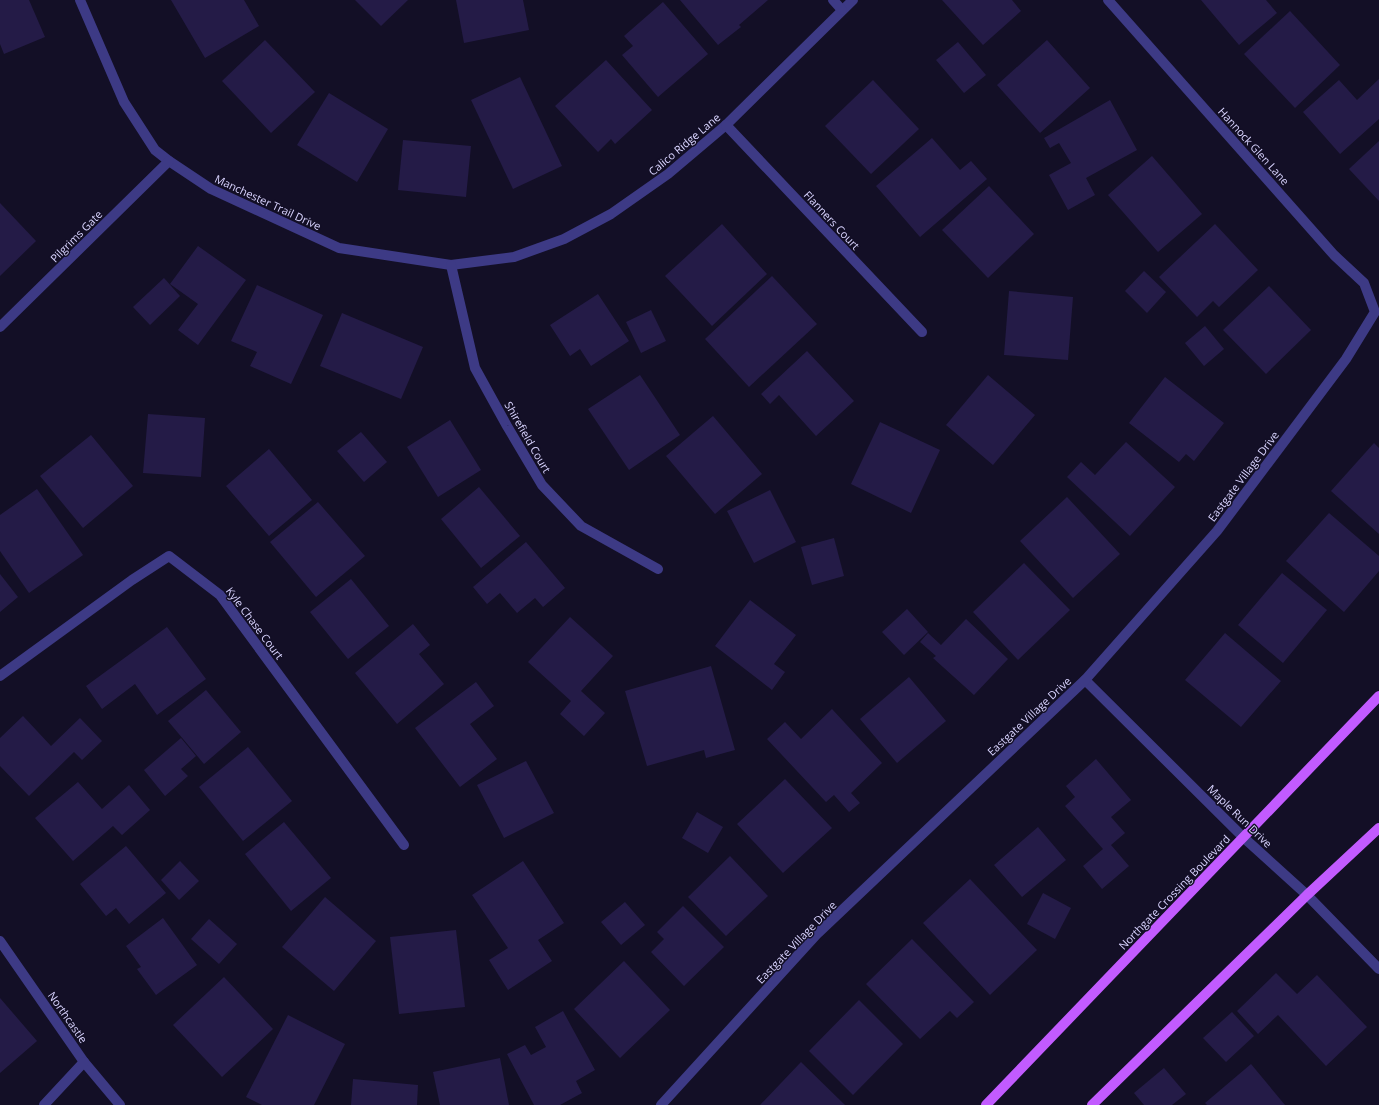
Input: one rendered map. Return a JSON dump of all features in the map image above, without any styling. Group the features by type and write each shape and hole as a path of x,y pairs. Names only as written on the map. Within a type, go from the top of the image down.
{"main road":[{"name":"Northgate Crossing Boulevard","path":"986,1105 1379,696"},
{"path":"1092,1105 1307,895 1379,828"}],"street":[{"name":"Manchester Trail Drive","path":"80,0 124,102 155,150 169,161 211,189 339,248 451,265"},
{"path":"833,0 842,10"},
{"name":"Calico Ridge Lane","path":"451,265 514,257 564,240 611,214 668,174 726,125 853,0"},
{"name":"Hannock Glen Lane","path":"1108,0 1330,249 1364,283 1375,312"},
{"name":"Flanners Court","path":"726,125 922,332"},
{"name":"Pilgrims Gate","path":"0,327 169,161"},
{"name":"Shirefield Court","path":"451,265 475,368 542,485 581,526 658,569"},
{"name":"Eastgate Village Drive","path":"661,1105 818,933 1085,680 1217,531 1346,359 1375,312"},
{"name":"Kyle Chase Court","path":"0,676 132,580 169,556 220,595 404,845"},
{"name":"Maple Run Drive","path":"1085,680 1243,838 1307,895 1379,969"},
{"name":"Northcastle","path":"0,941 84,1062 120,1105"},
{"path":"44,1105 84,1062"}],"building":[{"path":"0,0 29,0 45,37 4,54 0,44"},
{"path":"171,0 244,0 259,26 205,58"},
{"path":"355,0 408,0 381,26"},
{"path":"456,0 523,0 529,30 464,43"},
{"path":"680,0 768,0 739,25 741,27 718,45"},
{"path":"942,0 1012,0 1021,11 983,45"},
{"path":"1201,0 1266,0 1277,13 1239,45"},
{"path":"663,2 708,54 658,97 622,55 633,46 624,36"},
{"path":"1290,11 1340,65 1295,108 1244,54"},
{"path":"265,40 315,92 271,133 222,81"},
{"path":"1047,40 1090,88 1040,133 997,85"},
{"path":"958,42 986,75 964,93 936,60"},
{"path":"606,60 652,110 615,144 611,139 598,152 555,106"},
{"path":"520,77 562,166 513,189 471,100"},
{"path":"1379,79 1379,119 1340,154 1303,112 1339,80 1357,100"},
{"path":"873,80 919,129 871,174 825,126"},
{"path":"329,93 388,129 357,182 297,145"},
{"path":"1110,100 1137,150 1086,178 1095,195 1068,210 1049,175 1071,163 1059,143 1050,148 1044,138"},
{"path":"932,138 960,170 971,161 987,179 920,237 876,186"},
{"path":"403,140 471,146 466,197 398,190"},
{"path":"1379,141 1379,201 1349,169"},
{"path":"1152,156 1202,214 1158,252 1108,195"},
{"path":"989,186 1034,234 988,278 942,230"},
{"path":"0,203 36,241 0,276"},
{"path":"722,224 767,274 712,326 665,276"},
{"path":"1215,224 1258,270 1219,307 1213,301 1197,317 1159,277"},
{"path":"198,246 246,280 198,345 178,330 198,304 170,284"},
{"path":"1144,271 1166,292 1147,313 1125,291"},
{"path":"772,276 817,324 749,387 705,339"},
{"path":"164,278 180,296 150,325 133,307"},
{"path":"257,285 323,315 291,384 250,366 257,352 231,341"},
{"path":"1269,286 1311,330 1266,374 1223,330"},
{"path":"1009,291 1073,297 1068,360 1004,355"},
{"path":"598,294 629,341 591,366 580,349 570,356 550,325"},
{"path":"651,310 666,341 641,353 626,322"},
{"path":"342,313 423,347 401,399 320,366"},
{"path":"1205,326 1224,349 1204,366 1185,343"},
{"path":"807,351 854,401 816,436 779,395 770,404 761,394"},
{"path":"640,375 680,435 629,470 588,409"},
{"path":"988,375 1035,415 993,465 946,425"},
{"path":"1165,377 1224,423 1194,461 1186,454 1179,462 1129,423"},
{"path":"148,414 205,418 201,477 143,473"},
{"path":"713,416 762,474 715,514 666,456"},
{"path":"450,420 481,470 438,497 407,447"},
{"path":"880,422 940,450 911,513 851,484"},
{"path":"361,432 387,462 364,482 337,451"},
{"path":"91,435 133,486 83,528 40,476"},
{"path":"1126,442 1175,487 1130,536 1067,477 1081,462 1095,475"},
{"path":"1374,443 1379,448 1379,534 1331,491"},
{"path":"269,449 312,500 269,536 226,486"},
{"path":"479,487 520,536 481,568 441,519"},
{"path":"37,489 83,555 29,593 0,551 0,515"},
{"path":"770,490 796,542 754,563 727,511"},
{"path":"1067,497 1120,554 1073,598 1020,541"},
{"path":"318,502 365,556 316,597 270,542"},
{"path":"1329,513 1379,556 1379,571 1344,612 1286,561"},
{"path":"834,538 844,576 812,585 801,547"},
{"path":"526,542 565,588 543,607 535,598 517,613 500,593 487,604 473,587"},
{"path":"1024,563 1070,610 1018,660 973,612"},
{"path":"1282,573 1327,610 1283,663 1238,625"},
{"path":"0,574 18,597 0,612"},
{"path":"351,579 389,626 348,659 310,612"},
{"path":"750,600 796,635 774,664 785,672 772,690 715,646"},
{"path":"907,609 928,632 904,655 882,632"},
{"path":"570,617 613,656 581,691 605,713 584,736 560,714 571,701 528,662"},
{"path":"966,619 1008,659 974,695 933,658 936,656 920,642 928,633 941,645"},
{"path":"413,624 430,645 419,654 444,684 397,724 355,673"},
{"path":"167,627 206,679 157,715 135,684 102,709 86,686"},
{"path":"1225,633 1281,681 1241,727 1185,680"},
{"path":"711,666 735,750 706,758 704,750 647,766 625,691"},
{"path":"909,677 946,721 897,763 860,719"},
{"path":"476,682 494,706 470,724 497,759 460,787 415,728"},
{"path":"206,690 241,732 204,764 168,721"},
{"path":"832,709 882,763 851,793 860,803 849,812 834,795 826,802 767,739 785,722 801,739"},
{"path":"23,716 51,746 80,718 102,741 82,760 74,752 29,796 0,766 0,738"},
{"path":"181,738 196,756 181,769 188,776 165,796 144,770"},
{"path":"248,747 292,801 243,841 199,787"},
{"path":"1096,759 1131,800 1111,817 1125,833 1111,845 1129,866 1102,889 1083,866 1103,849 1065,806 1075,797 1066,786"},
{"path":"526,761 554,813 504,838 477,785"},
{"path":"785,779 832,828 783,873 737,824"},
{"path":"78,782 102,809 129,785 150,810 122,835 113,826 73,861 35,818"},
{"path":"697,812 723,827 708,853 682,838"},
{"path":"284,822 331,878 291,911 245,854"},
{"path":"1038,827 1066,860 1022,897 994,865"},
{"path":"126,846 166,893 129,924 116,908 106,916 80,884"},
{"path":"730,856 768,896 726,936 688,897"},
{"path":"180,861 199,881 179,900 161,880"},
{"path":"523,861 564,923 538,940 552,961 508,990 489,960 508,948 472,895"},
{"path":"970,879 1037,950 990,995 923,923"},
{"path":"1043,893 1071,908 1055,939 1027,924"},
{"path":"325,897 376,941 334,991 282,947"},
{"path":"625,902 645,925 621,945 601,922"},
{"path":"683,906 724,947 684,986 651,952 664,939 657,932"},
{"path":"163,918 197,965 156,995 137,969 141,967 126,946"},
{"path":"209,919 237,944 219,964 191,939"},
{"path":"456,930 465,1007 399,1014 390,937"},
{"path":"912,939 974,1002 957,1018 950,1011 920,1039 866,984"},
{"path":"624,961 670,1010 620,1058 574,1009"},
{"path":"1276,973 1297,994 1317,975 1367,1027 1326,1066 1278,1015 1258,1034 1237,1011"},
{"path":"224,977 273,1029 222,1077 173,1025"},
{"path":"0,998 37,1041 0,1073"},
{"path":"859,1000 903,1044 853,1095 809,1051"},
{"path":"563,1011 595,1070 576,1081 582,1093 560,1105 534,1105 507,1054 525,1045 531,1055 546,1047 535,1027"},
{"path":"1232,1012 1254,1036 1226,1062 1203,1038"},
{"path":"288,1015 345,1044 314,1105 262,1105 246,1097"},
{"path":"500,1058 509,1105 440,1105 433,1072"},
{"path":"801,1062 845,1105 760,1105"},
{"path":"1251,1064 1285,1105 1207,1105 1205,1103"},
{"path":"1164,1068 1186,1094 1172,1105 1144,1105 1134,1093"},
{"path":"353,1079 418,1085 417,1105 351,1105"}]}
